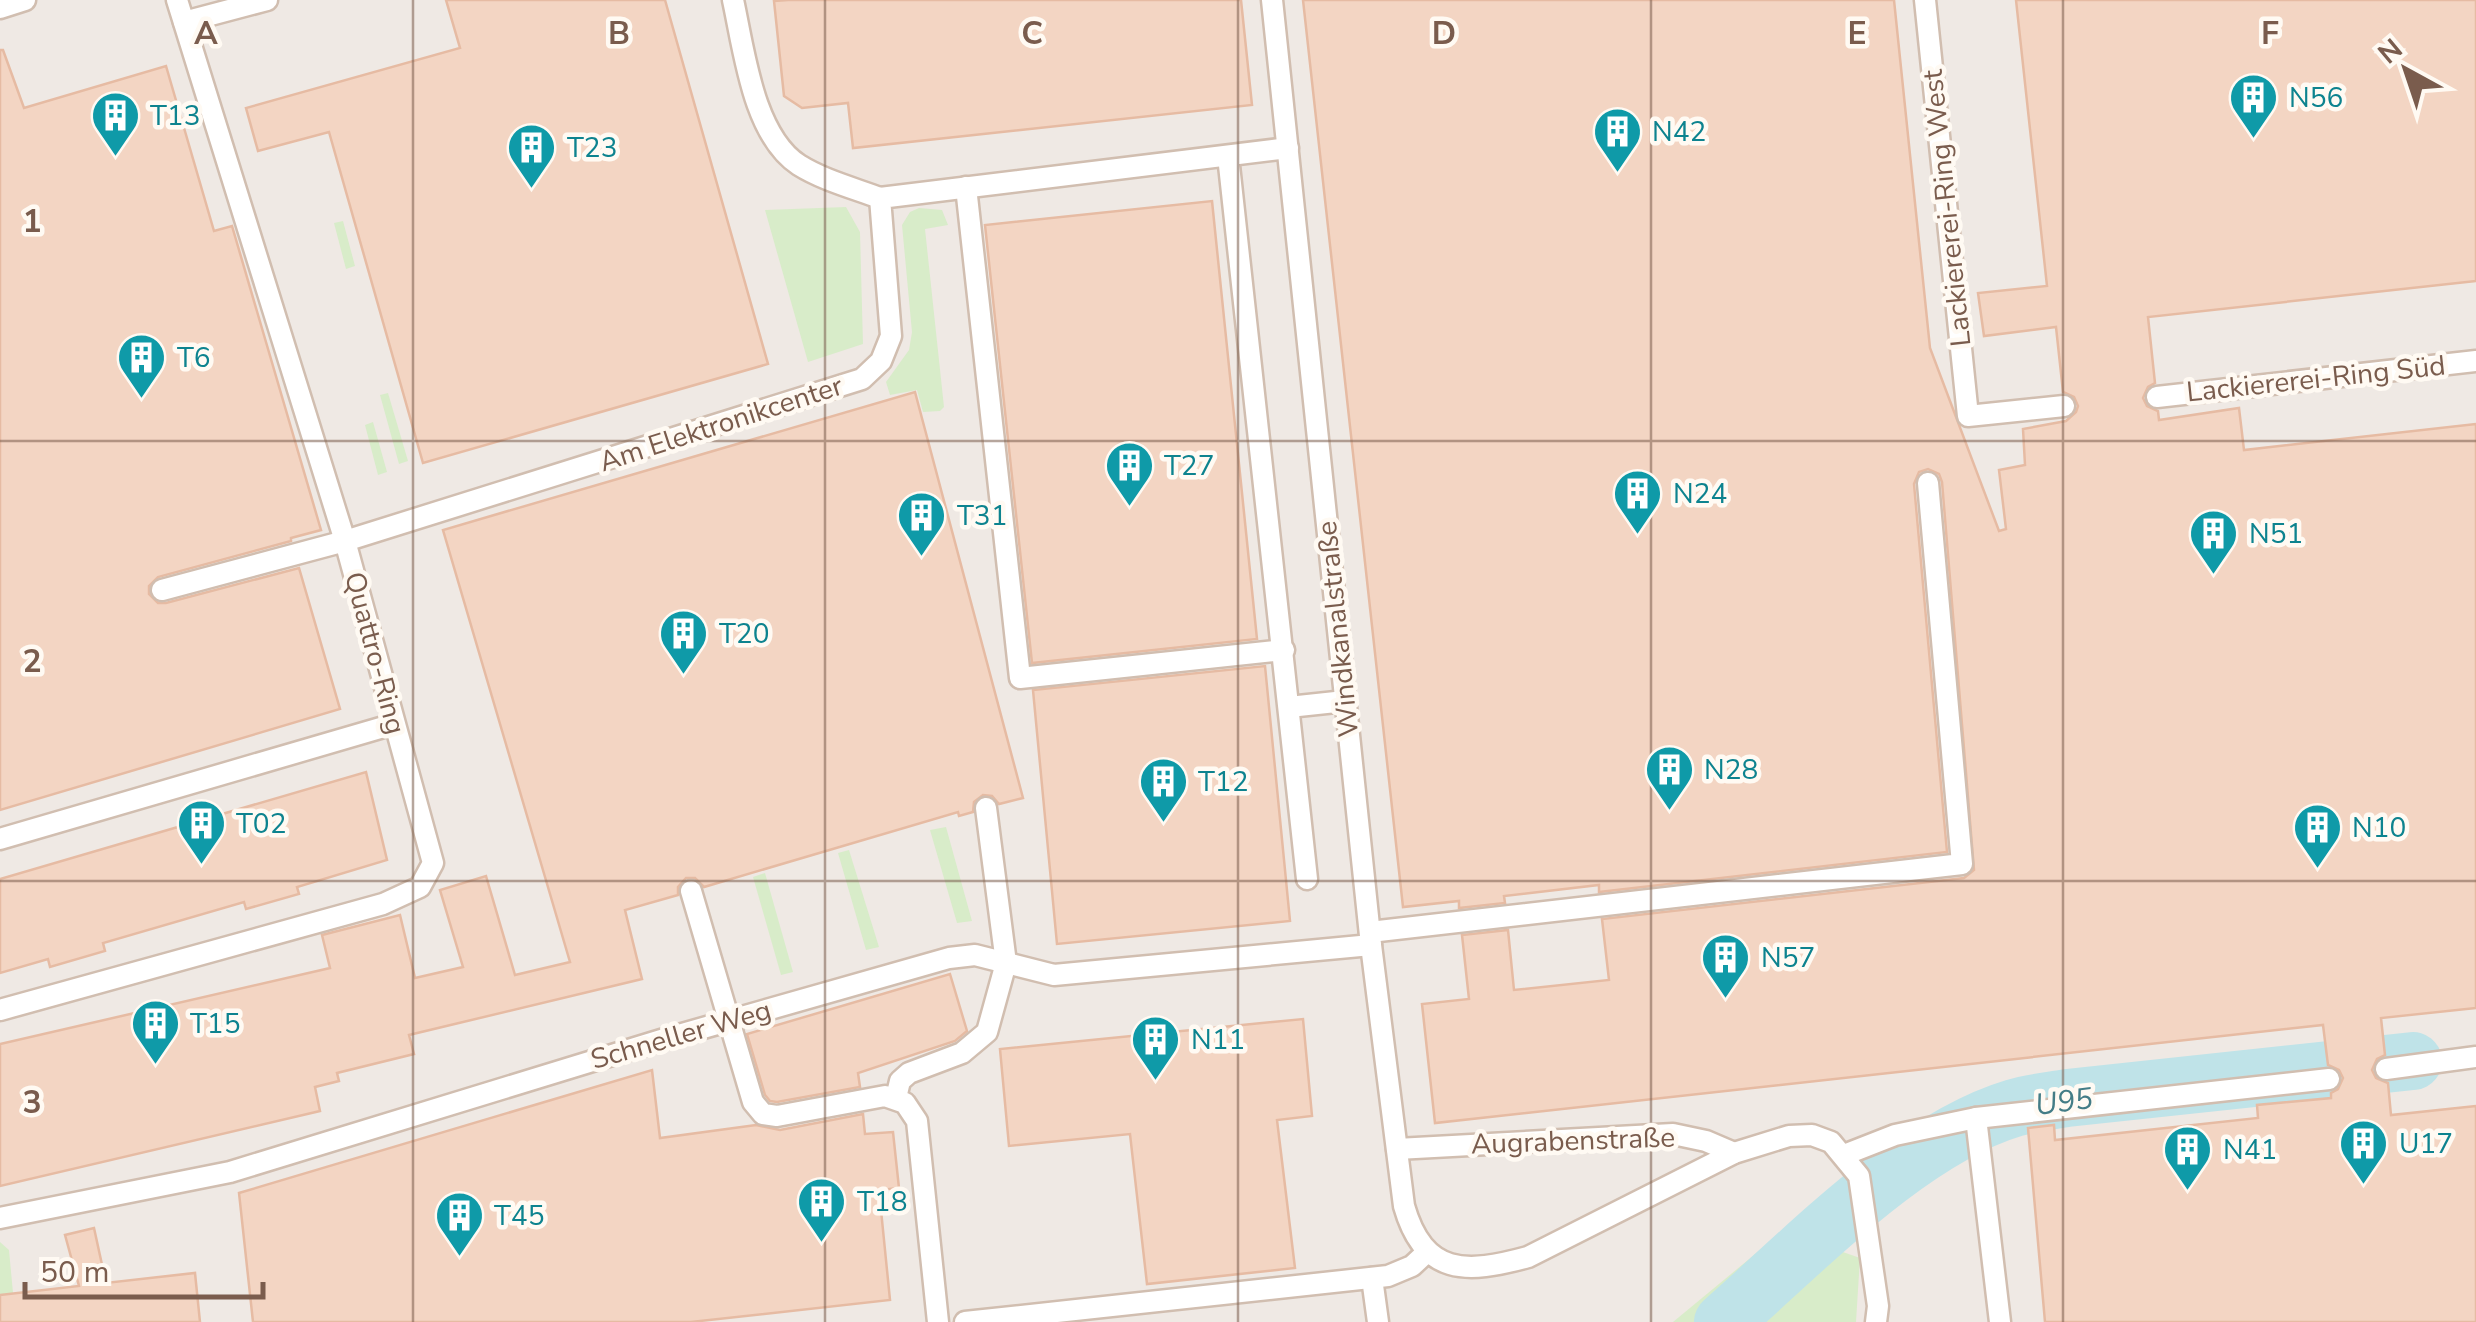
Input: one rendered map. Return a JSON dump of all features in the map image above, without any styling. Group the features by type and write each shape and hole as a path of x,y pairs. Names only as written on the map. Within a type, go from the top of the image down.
{"lane":[{"path":"0,8 25,0"},
{"name":"Quattro-Ring","path":"0,1010 383,904 420,887 429,873 432,853 345,541 244,238 177,0"},
{"path":"184,22 267,0"},
{"path":"733,0 751,77 773,137 798,164 880,198 1288,148"},
{"name":"Windkanalstraße","path":"1272,0 1370,938 1404,1206 1412,1231 1426,1253"},
{"name":"Lackiererei-Ring West","path":"1925,0 1968,416 2064,406"},
{"path":"1228,156 1307,879"},
{"path":"966,188 1020,678 1284,650"},
{"name":"Am Elektronikcenter","path":"162,590 570,482 862,380 888,350 891,336 880,198"},
{"name":"Lackiererei-Ring Süd","path":"2156,397 2476,362"},
{"name":"Schneller Weg","path":"0,1218 230,1172 730,1020 949,958 976,955 1054,974 1962,864 1928,482"},
{"path":"1289,707 1346,701"},
{"path":"0,839 394,724"},
{"path":"896,1098 900,1080 909,1073 962,1053 987,1032 1006,963 986,808"},
{"path":"691,891 753,1102 762,1114 777,1116 885,1096 905,1104 917,1121 938,1322"},
{"path":"2386,1069 2476,1057"},
{"path":"1844,1154 1896,1135 1976,1118 2329,1079"},
{"path":"1976,1118 2000,1322"},
{"name":"Augrabenstraße","path":"1397,1149 1673,1134 1706,1141 1734,1154"},
{"path":"964,1322 1085,1314 1388,1276 1412,1266 1426,1253 1468,1268 1495,1266 1528,1257 1734,1154 1789,1136 1812,1136 1831,1142 1859,1176 1878,1306 1876,1322"},
{"path":"1372,1278 1378,1322"}],"shaded area":[{"path":"0,0 2476,0 2476,1322 0,1322"}],"green space":[{"path":"846,207 860,232 863,344 808,362 765,210"},
{"path":"919,208 942,210 948,225 925,229 944,407 940,411 923,412 917,390 890,395 886,382 909,350 912,332 902,225 910,212"},
{"path":"343,221 355,266 346,269 334,223"},
{"path":"388,393 408,461 399,464 380,395"},
{"path":"373,422 387,472 378,475 365,425"},
{"path":"946,827 972,921 957,923 930,830"},
{"path":"849,850 879,947 866,950 838,853"},
{"path":"765,873 793,972 781,975 753,877"},
{"path":"1783,1231 1860,1258 1856,1322 1673,1322"},
{"path":"0,1242 9,1250 13,1293 0,1295"}],"building":[{"name":"T23","path":"446,0 665,0 768,364 423,463 329,132 258,151 246,108 460,48"},
{"path":"1241,0 1252,105 853,148 848,103 802,108 784,96 774,1"},
{"path":"1303,0 1894,0 1930,348 1999,531 2006,529 1999,470 2025,465 2023,429 2066,421 2078,406 2074,397 2063,392 2056,327 1984,336 1978,293 2047,286 2016,0 2476,0 2476,281 2148,317 2155,383 2143,398 2147,406 2158,411 2159,420 2239,408 2244,450 2476,424 2476,1008 2381,1018 2385,1055 2377,1059 2372,1070 2376,1078 2388,1083 2391,1115 2476,1106 2476,1322 2045,1322 2028,1128 2054,1125 2055,1140 2258,1118 2257,1105 2331,1098 2343,1078 2339,1070 2328,1065 2323,1025 1435,1123 1422,1004 1469,999 1462,935 1508,930 1514,990 1609,980 1602,919 1964,878 1974,870 1942,482 1939,474 1928,469 1919,472 1914,484 1947,852 1599,892 1599,885 1504,896 1505,903 1459,908 1459,901 1403,907"},
{"name":"T6","path":"0,50 24,108 166,66 214,231 232,226 321,530 158,577 149,586 149,594 158,603 166,603 299,568 340,709 0,810"},
{"name":"T27","path":"1212,201 1257,639 1032,663 985,225"},
{"path":"915,392 1023,798 999,804 992,796 983,795 974,802 973,812 959,816 958,812 704,887 695,878 686,878 678,887 678,895 625,910 642,979 409,1035 414,1054 337,1073 339,1081 315,1087 320,1111 0,1186 0,1044 330,968 322,935 400,915 415,978 463,967 440,890 486,876 515,975 570,962 443,530"},
{"name":"T12","path":"1265,666 1290,921 1057,944 1033,690"},
{"name":"T02","path":"366,772 387,860 297,887 299,894 246,909 244,902 103,943 105,951 50,967 48,959 0,973 0,879"},
{"path":"950,974 967,1031 955,1041 858,1073 860,1087 777,1102 765,1095 747,1034"},
{"path":"1303,1019 1312,1116 1277,1120 1295,1268 1147,1284 1130,1134 1009,1146 1000,1049"},
{"name":"T45","path":"652,1070 660,1138 756,1125 780,1130 863,1114 865,1134 893,1132 899,1188 879,1190 890,1300 691,1322 253,1322 239,1193"},
{"path":"94,1228 106,1283 195,1273 200,1322 0,1322 0,1295 79,1286 65,1235"}],"waterway":[{"name":"U95","path":"1723,1322 1823,1231 1898,1171 1975,1123 2014,1108 2067,1098 2413,1061"},
{"name":"U95","path":"1729,1322 1829,1230"}],"place":[{"name":"N56","path":"2254,140"},
{"name":"T13","path":"115,158"},
{"name":"N42","path":"1617,174"},
{"name":"T23","path":"532,190"},
{"name":"T6","path":"142,400"},
{"name":"T27","path":"1129,508"},
{"name":"N24","path":"1638,536"},
{"name":"T31","path":"922,558"},
{"name":"N51","path":"2214,576"},
{"name":"T20","path":"684,676"},
{"name":"N28","path":"1669,812"},
{"name":"T12","path":"1163,824"},
{"name":"T02","path":"201,866"},
{"name":"N10","path":"2317,870"},
{"name":"N57","path":"1726,1000"},
{"name":"T15","path":"155,1066"},
{"name":"N11","path":"1156,1082"},
{"name":"U17","path":"2364,1186"},
{"name":"N41","path":"2188,1192"},
{"name":"T18","path":"822,1244"},
{"name":"T45","path":"459,1258"}]}
